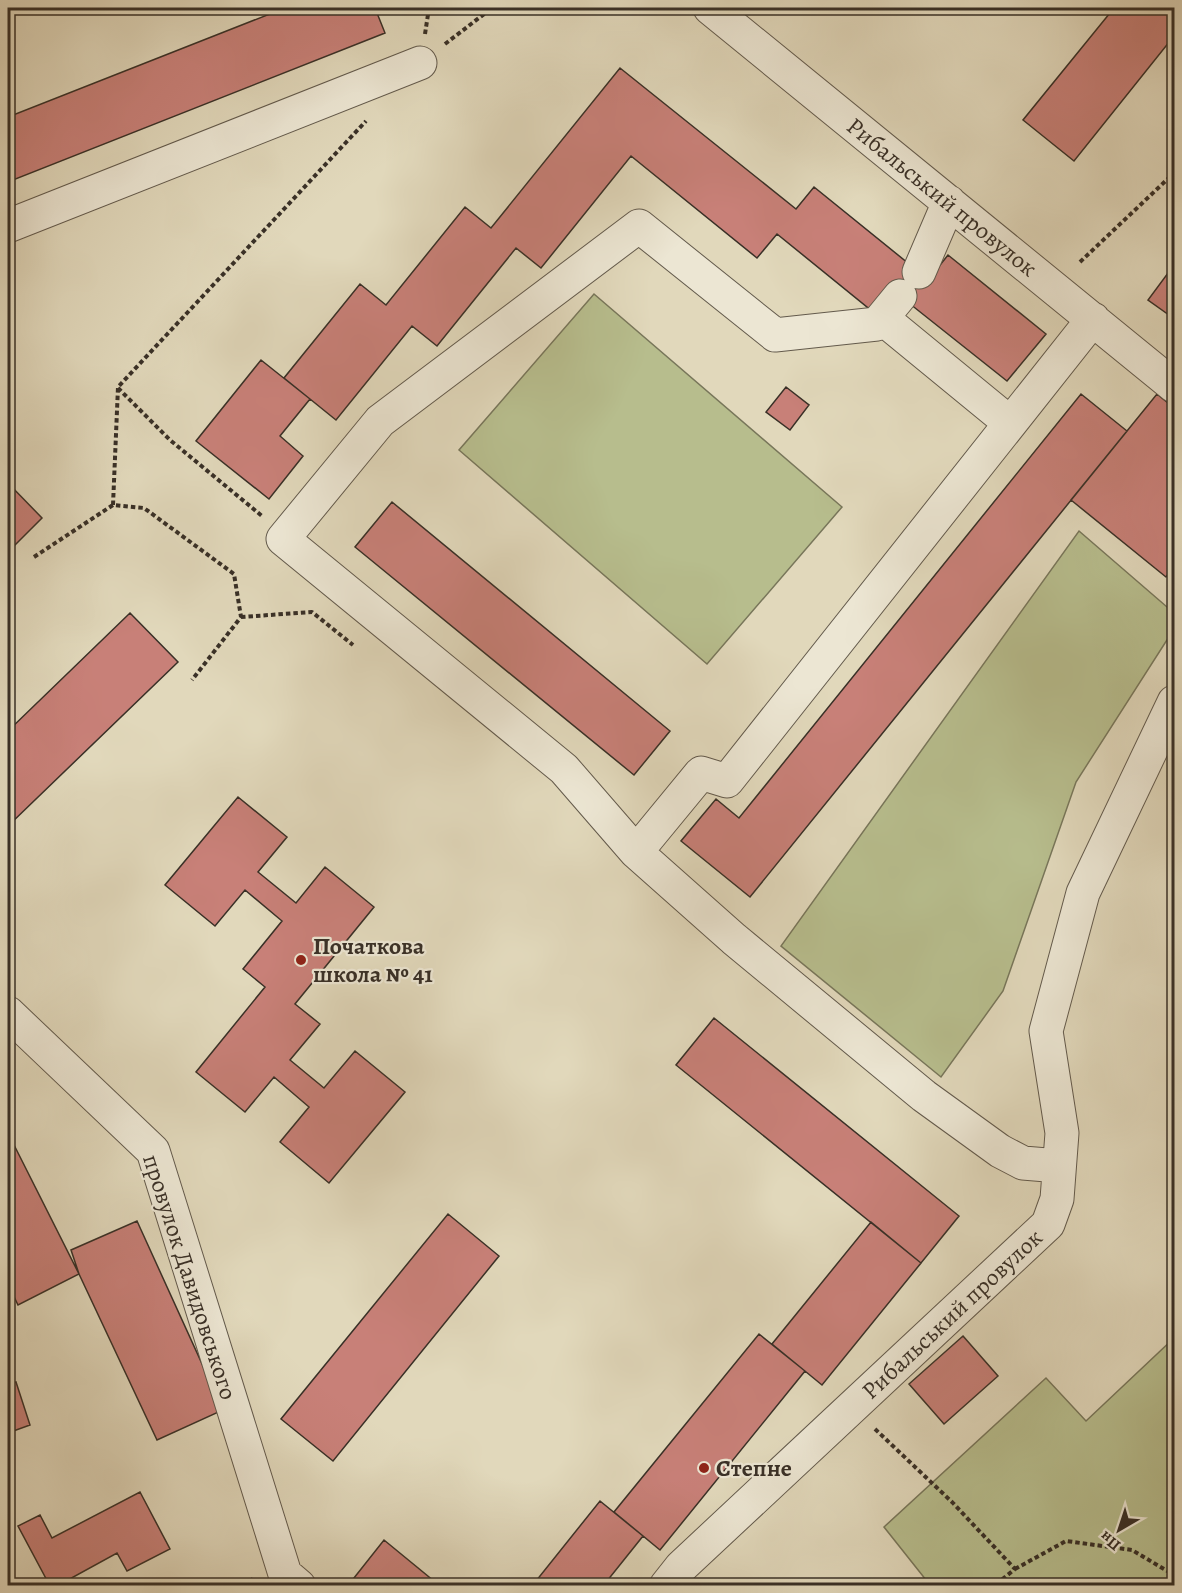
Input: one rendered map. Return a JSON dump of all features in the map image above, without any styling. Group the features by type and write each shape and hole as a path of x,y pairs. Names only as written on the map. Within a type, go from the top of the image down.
{"street":[{"name":"Рибальський провулок","path":"710,8 1174,386"},
{"path":"8,226 420,63"},
{"path":"949,202 900,295 877,324 775,335 639,226 380,421 283,539 564,769 636,852 734,939 924,1096 1000,1151 1023,1163 1059,1166"},
{"path":"900,295 1010,423"},
{"path":"636,852 701,773 727,781 1093,319"},
{"name":"Рибальський провулок","path":"666,1586 681,1567 1048,1224 1057,1198 1062,1133 1046,1031 1083,893 1174,702"},
{"name":"провулок Давидовського","path":"8,1013 153,1151 285,1574 299,1586"}],"path":[{"path":"420,63 429,8"},
{"path":"420,63 492,8"},
{"path":"113,506 118,387 371,116"},
{"path":"1080,262 1174,173"},
{"path":"118,387 170,440 265,518 293,527"},
{"path":"34,557 113,506 144,507 234,574 241,617 192,680"},
{"path":"241,617 312,612 353,645"},
{"path":"852,1408 952,1502 1015,1569"},
{"path":"994,1586 1015,1569 1066,1541 1132,1550 1174,1575"}],"green space":[{"path":"594,294 842,507 707,664 459,450"},
{"path":"1079,531 1174,613 1174,629 1076,782 1003,991 941,1077 781,946"},
{"path":"1174,1338 1174,1585 930,1585 884,1527 1046,1378 1086,1421"}],"building":[{"path":"285,8 375,8 385,33 8,182 8,117"},
{"path":"1114,8 1174,8 1174,36 1074,161 1023,120"},
{"path":"620,68 796,209 814,187 919,272 900,296 872,311 777,234 757,258 631,156 541,268 516,248 437,346 412,326 336,420 284,378 360,284 386,305 465,207 491,228"},
{"path":"948,255 1046,334 1007,381 900,296 919,272 929,279"},
{"path":"1168,273 1174,278 1174,308 1169,315 1148,300"},
{"path":"261,360 310,399 280,436 303,456 269,499 196,441"},
{"path":"786,387 809,405 790,430 766,412"},
{"path":"1081,394 1127,431 750,897 681,841 716,799 739,818"},
{"path":"1157,394 1174,408 1174,566 1166,577 1071,500"},
{"path":"8,483 42,518 8,552"},
{"path":"392,502 670,731 634,775 355,547"},
{"path":"130,613 178,662 8,826 8,731"},
{"path":"238,797 287,837 258,872 296,903 325,867 374,907 295,1004 320,1024 290,1060 324,1088 355,1051 405,1092 329,1183 280,1142 309,1107 274,1077 245,1112 196,1072 265,987 243,969 282,921 245,890 215,926 165,885"},
{"path":"714,1018 959,1216 921,1263 676,1065"},
{"path":"8,1133 79,1274 18,1305 8,1284"},
{"path":"448,1214 499,1256 333,1461 281,1419"},
{"path":"137,1221 223,1410 157,1440 79,1274 71,1250"},
{"path":"871,1222 921,1263 822,1385 772,1344"},
{"path":"759,1334 805,1371 660,1550 614,1512"},
{"path":"963,1336 998,1376 944,1424 909,1384"},
{"path":"16,1382 30,1425 8,1433 8,1384"},
{"path":"140,1492 170,1549 127,1571 117,1553 57,1586 50,1586 18,1526 40,1515 52,1538"},
{"path":"600,1501 643,1536 603,1586 532,1586"},
{"path":"384,1540 440,1586 353,1586 350,1583"}],"place":[{"name":"Початкова школа № 41","path":"301,960"},
{"name":"Степне","path":"704,1468"}]}
